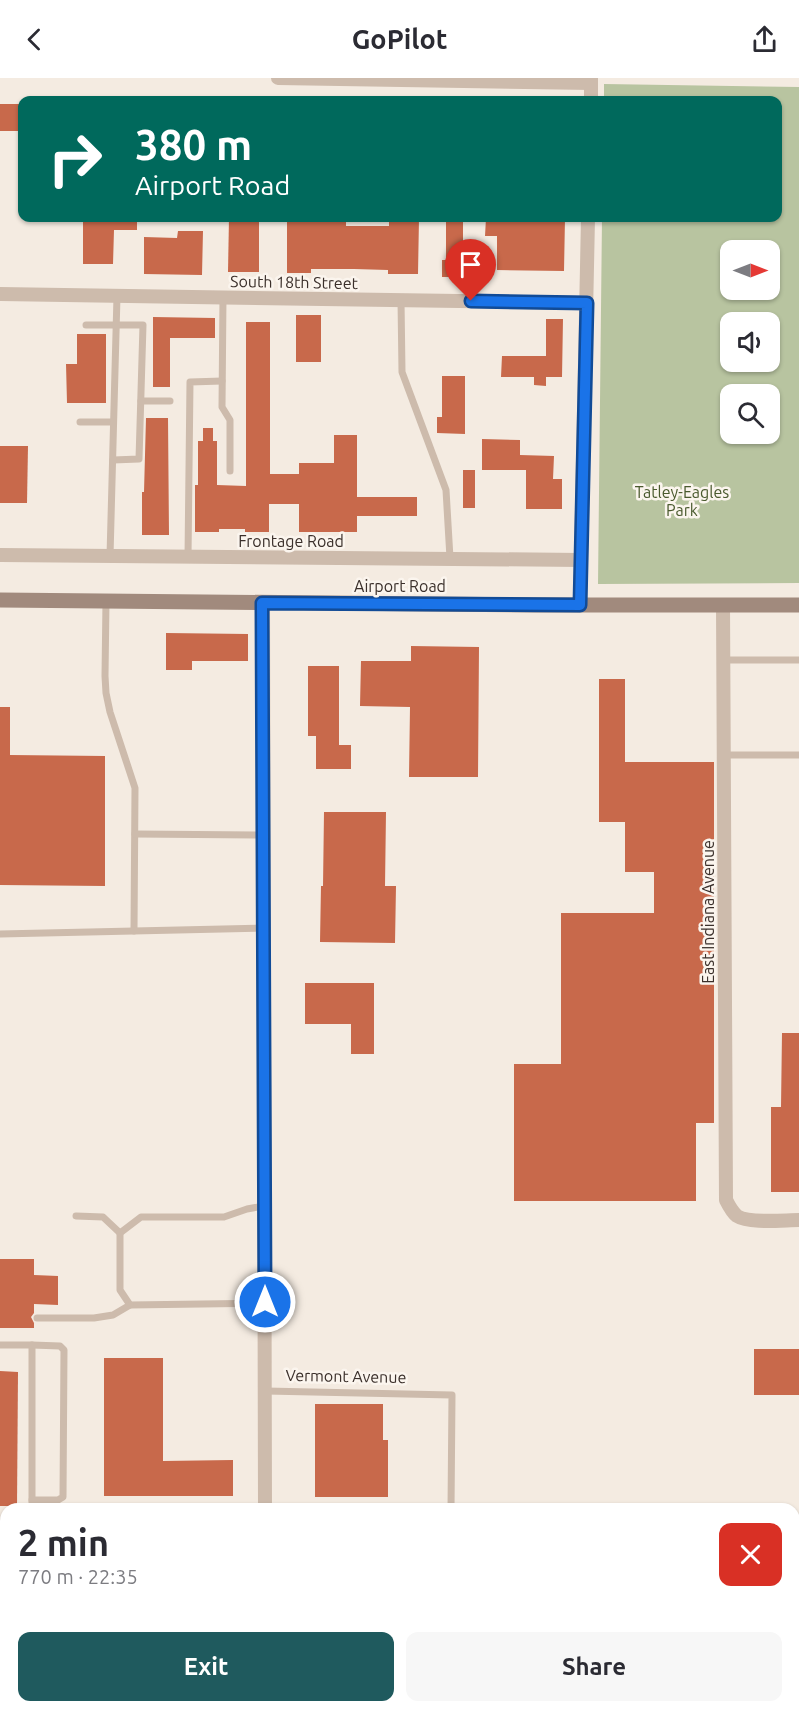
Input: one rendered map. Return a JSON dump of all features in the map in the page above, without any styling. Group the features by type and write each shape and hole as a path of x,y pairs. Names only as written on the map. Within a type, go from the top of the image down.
{"main road":[{"name":"Airport Road","path":"0,600 799,605"}],"street":[{"path":"278,78 591,80 591,96"},
{"path":"580,605 588,222"},
{"name":"South 18th Street","path":"0,294 587,303"},
{"name":"Frontage Road","path":"0,555 581,560"},
{"name":"Vermont Avenue","path":"262,603 266,1391"},
{"name":"East Indiana Avenue","path":"723,605 726,1200 730,1209 745,1220 799,1220"},
{"path":"265,1503 266,1391"}],"lane":[{"path":"110,556 117,296"},
{"path":"223,297 222,407 230,420 230,471"},
{"path":"401,300 402,372 446,490 450,558"},
{"path":"86,325 143,326 139,459 113,460"},
{"path":"188,556 190,382 222,381"},
{"path":"141,401 170,401"},
{"path":"80,422 113,422"},
{"path":"106,601 106,693 135,788 134,931"},
{"path":"724,660 799,660"},
{"path":"724,755 799,755"},
{"path":"135,834 263,835"},
{"path":"0,934 264,928"},
{"path":"120,1233 141,1217 224,1217 264,1206"},
{"path":"76,1216 103,1217 120,1233 120,1290 130,1305"},
{"path":"37,1318 94,1318 113,1315 130,1305 265,1302"},
{"path":"0,1345 32,1345 60,1346 64,1350 63,1497 58,1500 32,1500 32,1345"},
{"name":"Vermont Avenue","path":"266,1391 452,1395 451,1503"}],"green space":[{"name":"Tatley-Eagles Park","path":"604,84 799,87 799,583 598,584 602,222 782,222 782,96 604,96"}],"building":[{"path":"0,104 18,104 18,131 0,131"},
{"path":"83,222 137,222 137,230 114,230 113,264 83,264"},
{"path":"229,222 259,222 259,272 228,272"},
{"path":"287,222 346,222 346,226 389,226 389,222 419,222 418,274 388,274 388,270 354,269 311,269 311,273 287,273"},
{"path":"446,222 463,222 463,249 457,249 457,277 442,277 442,260 446,260"},
{"path":"486,222 565,222 564,271 497,270 497,236 485,236"},
{"path":"178,231 203,231 202,275 144,274 144,237 177,238"},
{"path":"296,315 321,315 321,362 296,362"},
{"path":"153,317 215,318 215,338 170,338 170,387 153,387"},
{"path":"546,319 563,319 562,377 546,377 546,386 534,385 534,377 501,377 502,356 546,356"},
{"path":"246,322 270,322 270,474 299,474 299,463 334,463 334,435 357,435 357,497 417,497 417,516 357,516 357,532 299,532 299,504 269,504 269,532 219,529 219,532 195,532 198,441 203,441 203,428 213,428 213,441 217,441 217,485 246,486"},
{"path":"77,334 106,334 106,403 67,403 66,364 77,364"},
{"path":"442,376 465,376 465,434 437,433 437,417 442,417"},
{"path":"146,418 168,418 169,535 142,535"},
{"path":"482,439 520,440 520,455 554,456 553,479 562,479 562,509 526,509 526,470 482,470"},
{"path":"0,446 28,446 27,503 0,503"},
{"path":"463,470 475,470 475,508 463,508"},
{"path":"166,633 248,634 248,661 192,661 192,670 166,670"},
{"path":"411,646 479,647 478,777 409,777 410,707 360,706 361,661 411,661"},
{"path":"308,666 339,666 339,745 351,745 351,769 316,769 316,736 308,736"},
{"path":"599,679 625,679 625,762 714,762 714,1123 696,1123 696,1201 514,1201 514,1064 561,1064 561,913 654,913 654,872 625,872 625,822 599,822"},
{"path":"0,707 10,707 10,755 105,756 105,886 0,885"},
{"path":"324,812 386,812 385,886 396,886 395,943 320,942"},
{"path":"305,983 374,983 374,1054 351,1054 351,1024 305,1024"},
{"path":"782,1033 799,1033 799,1192 771,1192 771,1107 781,1107"},
{"path":"0,1259 34,1259 34,1275 58,1276 58,1305 34,1304 34,1313 31,1317 34,1328 0,1328"},
{"path":"754,1349 799,1349 799,1395 754,1395"},
{"path":"104,1358 163,1358 163,1461 233,1460 233,1496 104,1496"},
{"path":"0,1371 18,1372 17,1503 0,1503"},
{"path":"315,1404 383,1404 383,1440 388,1440 388,1497 315,1497"}],"route":[{"path":"265,1302 262,603 580,605 587,303 471,301"}]}
